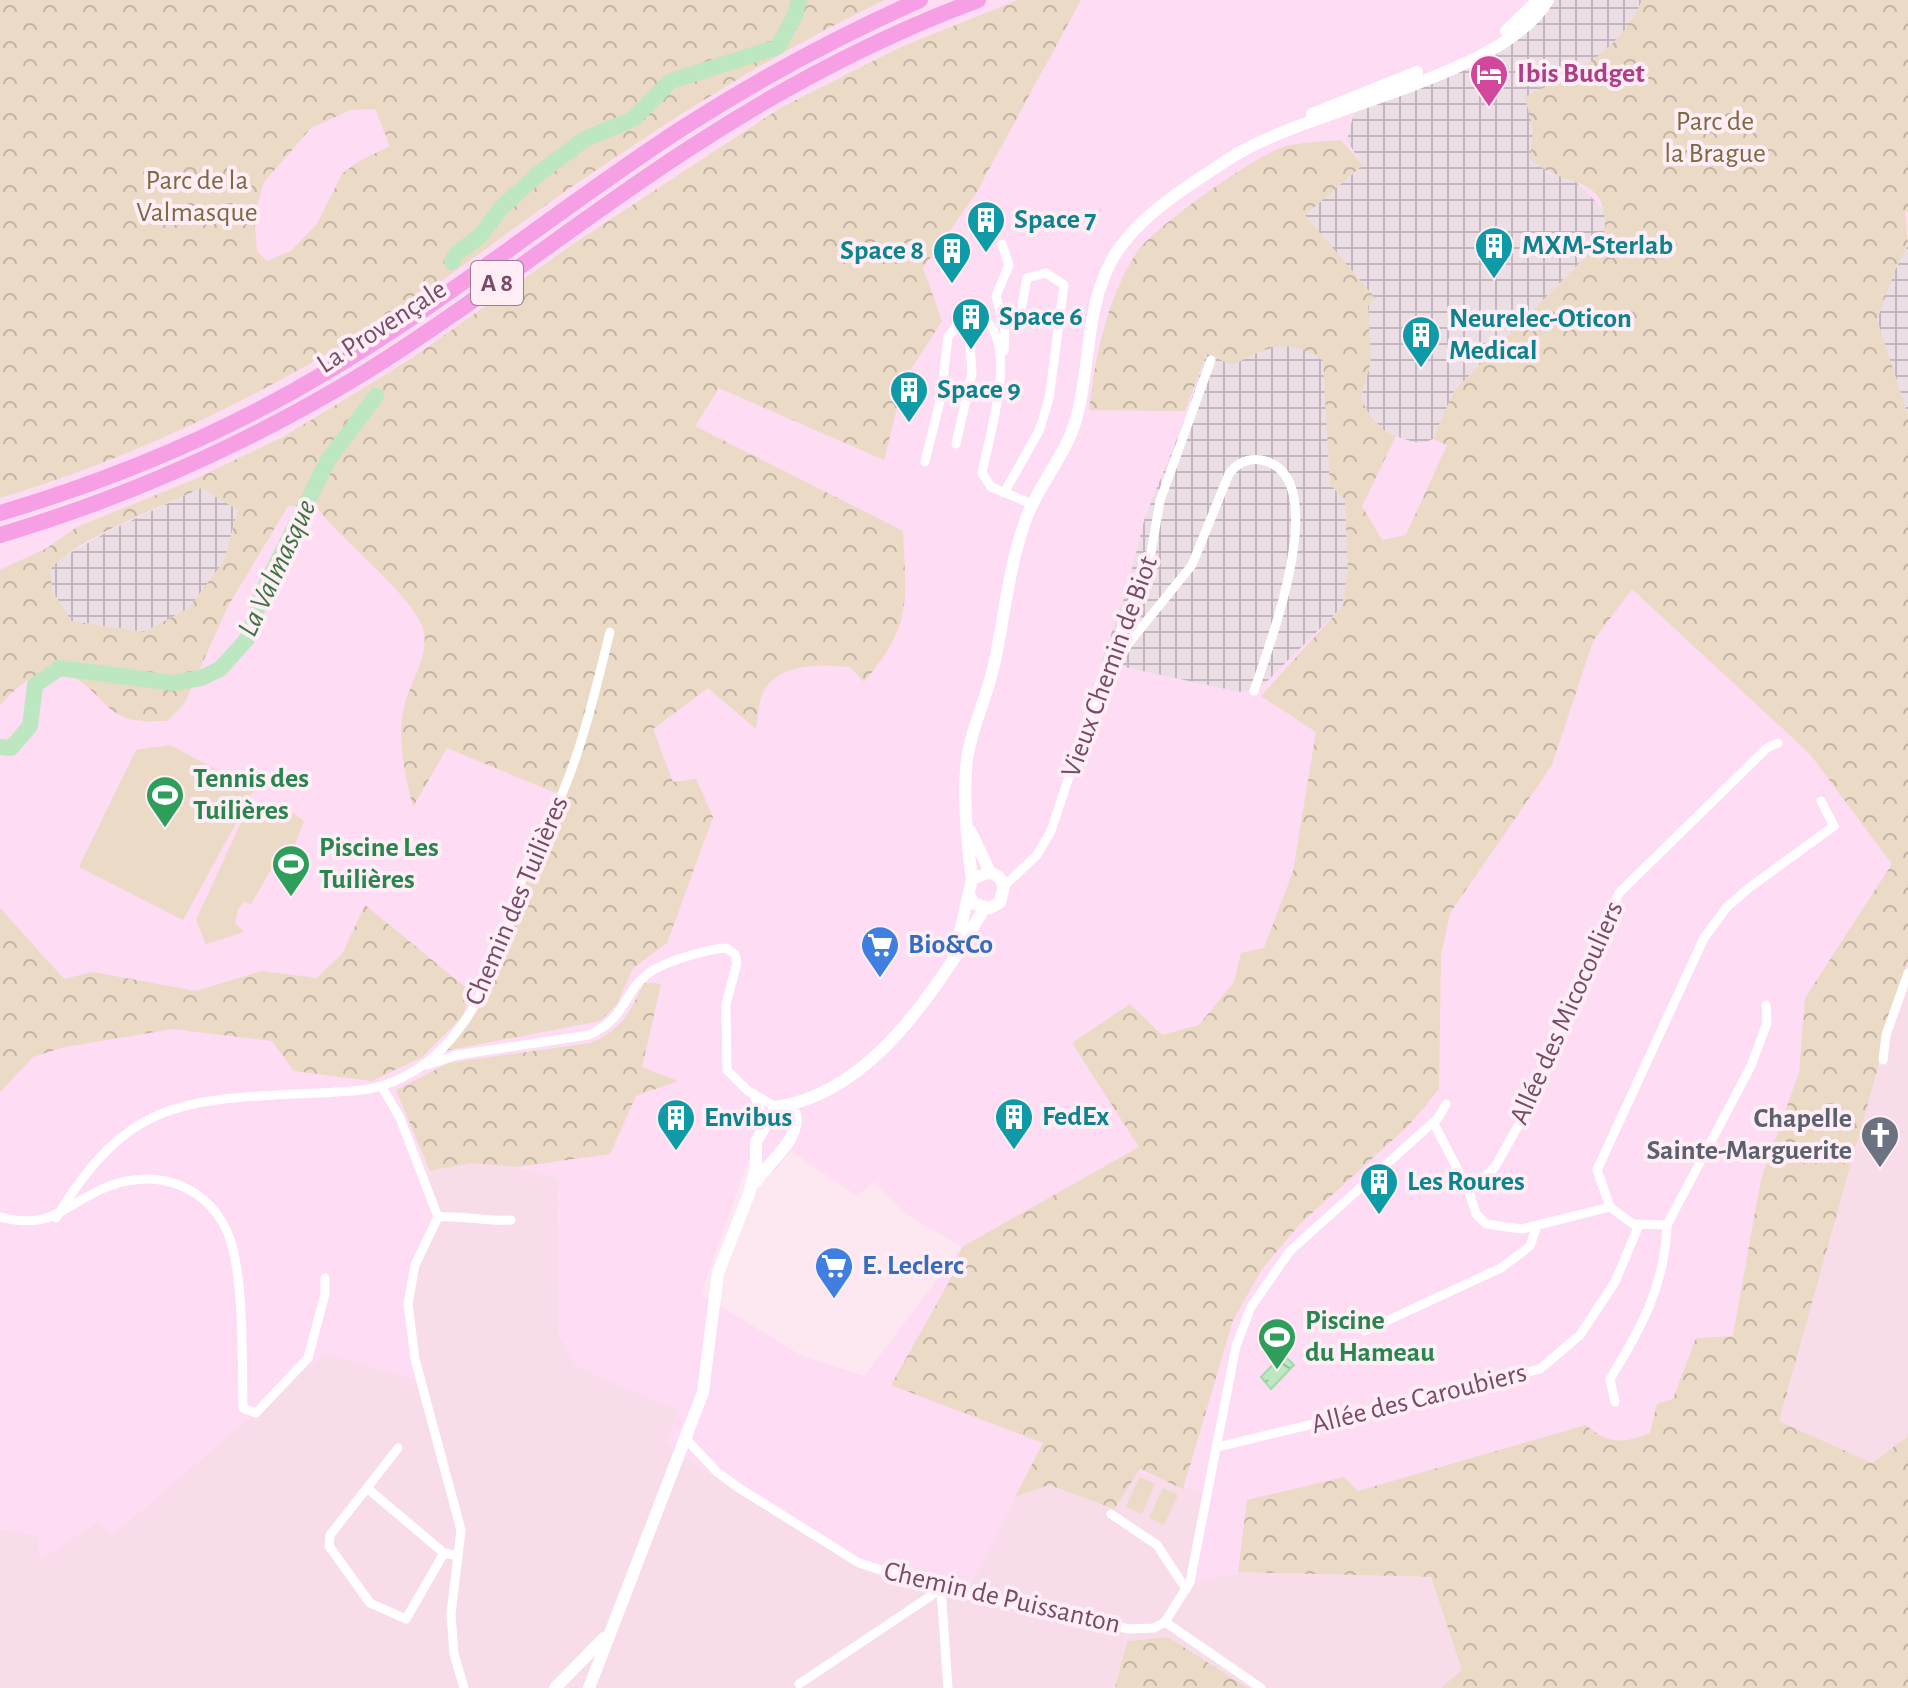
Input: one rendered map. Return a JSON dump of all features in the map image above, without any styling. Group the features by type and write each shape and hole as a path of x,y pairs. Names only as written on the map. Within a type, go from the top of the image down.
{"highway":[{"name":"La Provençale","path":"0,513 155,459 291,392 401,324 728,100 785,66 920,0"},
{"name":"La Provençale","path":"0,535 154,482 261,431 422,335 639,182 746,112 870,47 978,0"}],"main road":[{"path":"951,963 972,879 965,785 968,753 994,665 1009,580 1032,504 1072,431 1092,314 1114,256 1131,234 1162,207 1232,157 1269,138 1483,47 1510,28 1538,0"},
{"path":"1346,105 1490,51 1528,23 1548,0"},
{"path":"749,1194 782,1152 796,1124 820,1097 878,1055 951,963 985,908 1000,902 997,879 981,860 969,827"},
{"path":"972,879 997,879"},
{"path":"969,896 975,904 985,908"},
{"path":"589,1688 686,1439 706,1378 718,1273 749,1194 756,1142 766,1122 781,1107 820,1097"},
{"path":"781,1107 795,1114 796,1124"},
{"path":"756,1153 763,1159 774,1159"},
{"path":"555,1688 612,1630"}],"street":[{"path":"1002,244 1009,265 996,296 1006,335 982,473 991,487 1032,504"},
{"path":"1004,493 1039,431 1049,399 1064,285 1046,273 1027,278 1022,305"},
{"path":"925,462 941,397 948,337 957,321 968,316 989,323 999,342 1002,362"},
{"path":"956,444 972,373 968,316"},
{"name":"Vieux Chemin de Biot","path":"997,879 1017,871 1037,855 1047,841 1150,558 1160,501 1211,360"},
{"path":"1094,707 1128,644 1192,565 1229,474 1240,463 1254,459 1274,465 1288,480 1295,527 1288,584 1254,691"},
{"name":"Chemin des Tuilières","path":"56,1218 77,1184 110,1145 151,1115 187,1104 231,1098 369,1092 416,1070 470,1015 503,944 520,880 562,795 587,724 610,632"},
{"name":"Allée des Micocouliers","path":"1469,1191 1495,1167 1536,1094 1619,893 1756,758 1778,743"},
{"path":"1667,1225 1639,1225 1610,1207 1597,1170 1704,938 1727,907 1749,888 1834,826 1821,801"},
{"path":"416,1070 442,1058 589,1035 607,1027 622,1012 649,973 672,962 726,948 735,954 737,963 726,1004 727,1070 753,1093 781,1107"},
{"path":"1883,1060 1886,1035 1908,973"},
{"path":"1615,1402 1610,1379 1650,1311 1666,1250 1667,1225 1751,1066 1767,1023 1766,1005"},
{"path":"382,1087 400,1118 438,1217 417,1260 408,1304 415,1359 462,1538 452,1586 452,1639 464,1688"},
{"path":"753,1093 766,1122"},
{"path":"1261,1688 1165,1622 1186,1589 1241,1327 1275,1270 1342,1202 1433,1122 1446,1104"},
{"path":"1433,1122 1469,1191 1476,1214 1486,1224 1503,1228 1537,1226 1610,1207"},
{"path":"0,1217 17,1221 56,1218 102,1189 135,1178 173,1180 210,1204 230,1242 241,1323 243,1408 256,1413 308,1358 325,1294 325,1278"},
{"path":"438,1217 468,1215 483,1223 511,1220"},
{"name":"Allée des Caroubiers","path":"1218,1447 1540,1369 1580,1335 1615,1282 1639,1225"},
{"path":"1365,1331 1501,1268 1530,1246 1537,1226"},
{"name":"Chemin de Puissanton","path":"686,1439 717,1472 739,1488 859,1563 941,1589 1129,1629 1154,1628 1165,1622"},
{"path":"398,1448 330,1535 329,1546 370,1603 406,1619 444,1553"},
{"path":"367,1488 444,1553 458,1556"},
{"path":"1111,1514 1157,1545 1186,1589"},
{"path":"799,1684 941,1589 948,1688"}],"shaded area":[{"path":"0,0 1908,0 1908,887 1759,1407 1276,1565 1192,1583 1206,1494 1044,1443 963,1599 872,1574 731,1488 665,1442 679,1411 577,1367 559,1334 557,1179 516,1167 470,1163 430,1171 428,1197 438,1217 419,1253 408,1304 421,1382 325,1353 111,1537 99,1522 40,1560 38,1536 0,1529","holes":["791,1151 857,1196 874,1182 906,1214 962,1247 864,1376 802,1356 701,1294 748,1160 775,1171"]},
{"path":"1551,0 1642,0 1631,26 1588,66 1546,174 1571,177 1607,213 1604,238 1454,391 1433,439 1414,442 1386,433 1370,416 1361,398 1371,361 1368,306 1305,215 1362,165 1347,140 1354,113 1461,68"},
{"path":"1908,245 1908,415 1877,320 1895,270"},
{"path":"1271,346 1298,346 1323,360 1330,484 1345,501 1348,570 1342,607 1260,688 1240,692 1101,662 1126,593 1145,517 1187,414 1206,353 1232,365"},
{"path":"200,488 238,509 224,561 189,608 144,632 71,621 52,590 50,570 58,560 109,531"},
{"path":"1908,960 1908,1436 1872,1463 1779,1421"},
{"path":"0,1092 430,1171 470,1163 516,1167 557,1179 559,1334 577,1367 680,1411 665,1442 731,1488 872,1574 963,1599 1015,1497 1048,1485 1113,1509 1140,1469 1183,1489 1225,1350 1239,1572 1431,1577 1463,1670 1441,1688 1248,1688 1168,1637 1127,1641 1115,1688 0,1688"}],"green space":[{"name":"Parc de la Valmasque","path":"0,0 885,0 808,39 697,104 589,175 397,311 302,368 155,441 0,498","holes":["375,109 390,146 359,161 342,174 317,224 291,251 267,261 257,251 254,215 264,182 311,128 350,110"]},
{"path":"1018,0 1081,0 975,195 923,268 942,321 904,380 884,460 719,388 695,426 903,531 903,611 891,644 864,682 850,667 812,666 786,672 767,686 761,698 756,729 708,688 653,729 673,782 696,779 713,817 667,943 633,968 617,1004 600,1021 444,1051 468,1025 485,998 556,793 447,748 413,807 401,729 405,703 424,651 424,632 408,603 316,506 288,506 228,606 184,704 167,721 124,717 109,708 85,685 61,673 50,672 29,680 0,705 0,570 47,548 77,527 195,479 285,436 412,358 576,242 782,107 901,47","holes":["201,488 238,510 224,561 189,608 144,632 71,621 52,590 50,570 78,547 120,524"]},
{"name":"Parc de la Brague","path":"1642,0 1908,0 1908,211 1905,213 1908,245 1895,270 1877,320 1908,415 1908,960 1779,1421 1872,1463 1908,1436 1908,1688 1441,1688 1462,1670 1431,1577 1238,1572 1247,1500 1344,1477 1358,1491 1586,1425 1608,1439 1641,1437 1650,1433 1657,1404 1673,1399 1696,1338 1733,1336 1761,1179 1799,1073 1805,998 1892,864 1810,754 1632,589 1593,641 1552,765 1450,913 1441,955 1439,1089 1408,1126 1300,1224 1262,1269 1233,1320 1183,1489 1140,1469 1114,1509 1049,1485 1015,1497 1043,1443 891,1385 948,1284 962,1247 1139,1147 1072,1043 1130,1004 1162,1035 1199,1025 1234,982 1241,953 1264,948 1293,872 1316,732 1261,696 1342,607 1348,570 1345,501 1330,484 1323,360 1287,346 1267,349 1232,365 1207,353 1185,411 1089,410 1104,328 1126,270 1137,252 1163,227 1253,162 1286,146 1341,140 1363,165 1305,215 1375,298 1368,306 1371,361 1361,398 1370,416 1386,432 1396,436 1362,506 1382,540 1406,535 1447,445 1433,439 1454,391 1604,238 1605,216 1601,201 1593,191 1544,169 1530,158 1533,130 1525,97 1594,59 1622,34"},
{"name":"Tennis des Tuilières","path":"170,745 254,790 183,920 79,867 136,750"},
{"path":"250,803 276,817 283,806 304,821 292,852 279,856 251,904 244,902 238,909 235,923 244,932 206,944 196,920"},
{"path":"365,905 470,991 463,1016 422,1057 372,1081 294,1071 272,1041 173,1029 64,1047 33,1057 0,1092 0,908 64,979 93,972 196,991 262,971 317,978 342,954"},
{"path":"644,983 661,984 642,1067 678,1081 636,1096 610,1154 516,1167 470,1163 430,1171 396,1090 449,1063 590,1043 617,1026"},
{"path":"1139,1477 1155,1484 1142,1514 1126,1507"},
{"path":"1163,1488 1178,1495 1164,1525 1149,1518"},
{"path":"1168,1637 1248,1688 1115,1688 1127,1641"}],"water":[{"name":"Piscine du Hameau","path":"1283,1354 1294,1365 1271,1389 1261,1377"}],"waterway":[{"name":"La Valmasque","path":"452,262 456,254 480,236 501,208 537,175 585,139 633,119 671,81 778,47 795,15 799,0"},
{"name":"La Valmasque","path":"0,747 11,748 30,726 35,685 60,668 173,683 201,678 220,669 247,639 264,589 328,460 376,396"}],"place":[{"name":"Ibis Budget","path":"1489,108"},
{"name":"Space 7","path":"986,254"},
{"name":"MXM-Sterlab","path":"1494,280"},
{"name":"Space 8","path":"952,285"},
{"name":"Space 6","path":"971,351"},
{"name":"Neurelec-Oticon Medical","path":"1421,369"},
{"name":"Space 9","path":"909,424"},
{"name":"Tennis des Tuilières","path":"165,829"},
{"name":"Piscine Les Tuilières","path":"291,898"},
{"name":"Bio&Co","path":"880,979"},
{"name":"FedEx","path":"1014,1151"},
{"name":"Envibus","path":"676,1152"},
{"name":"Chapelle Sainte-Marguerite","path":"1880,1169"},
{"name":"Les Roures","path":"1379,1216"},
{"name":"E. Leclerc","path":"834,1300"},
{"name":"Piscine du Hameau","path":"1277,1371"}]}
